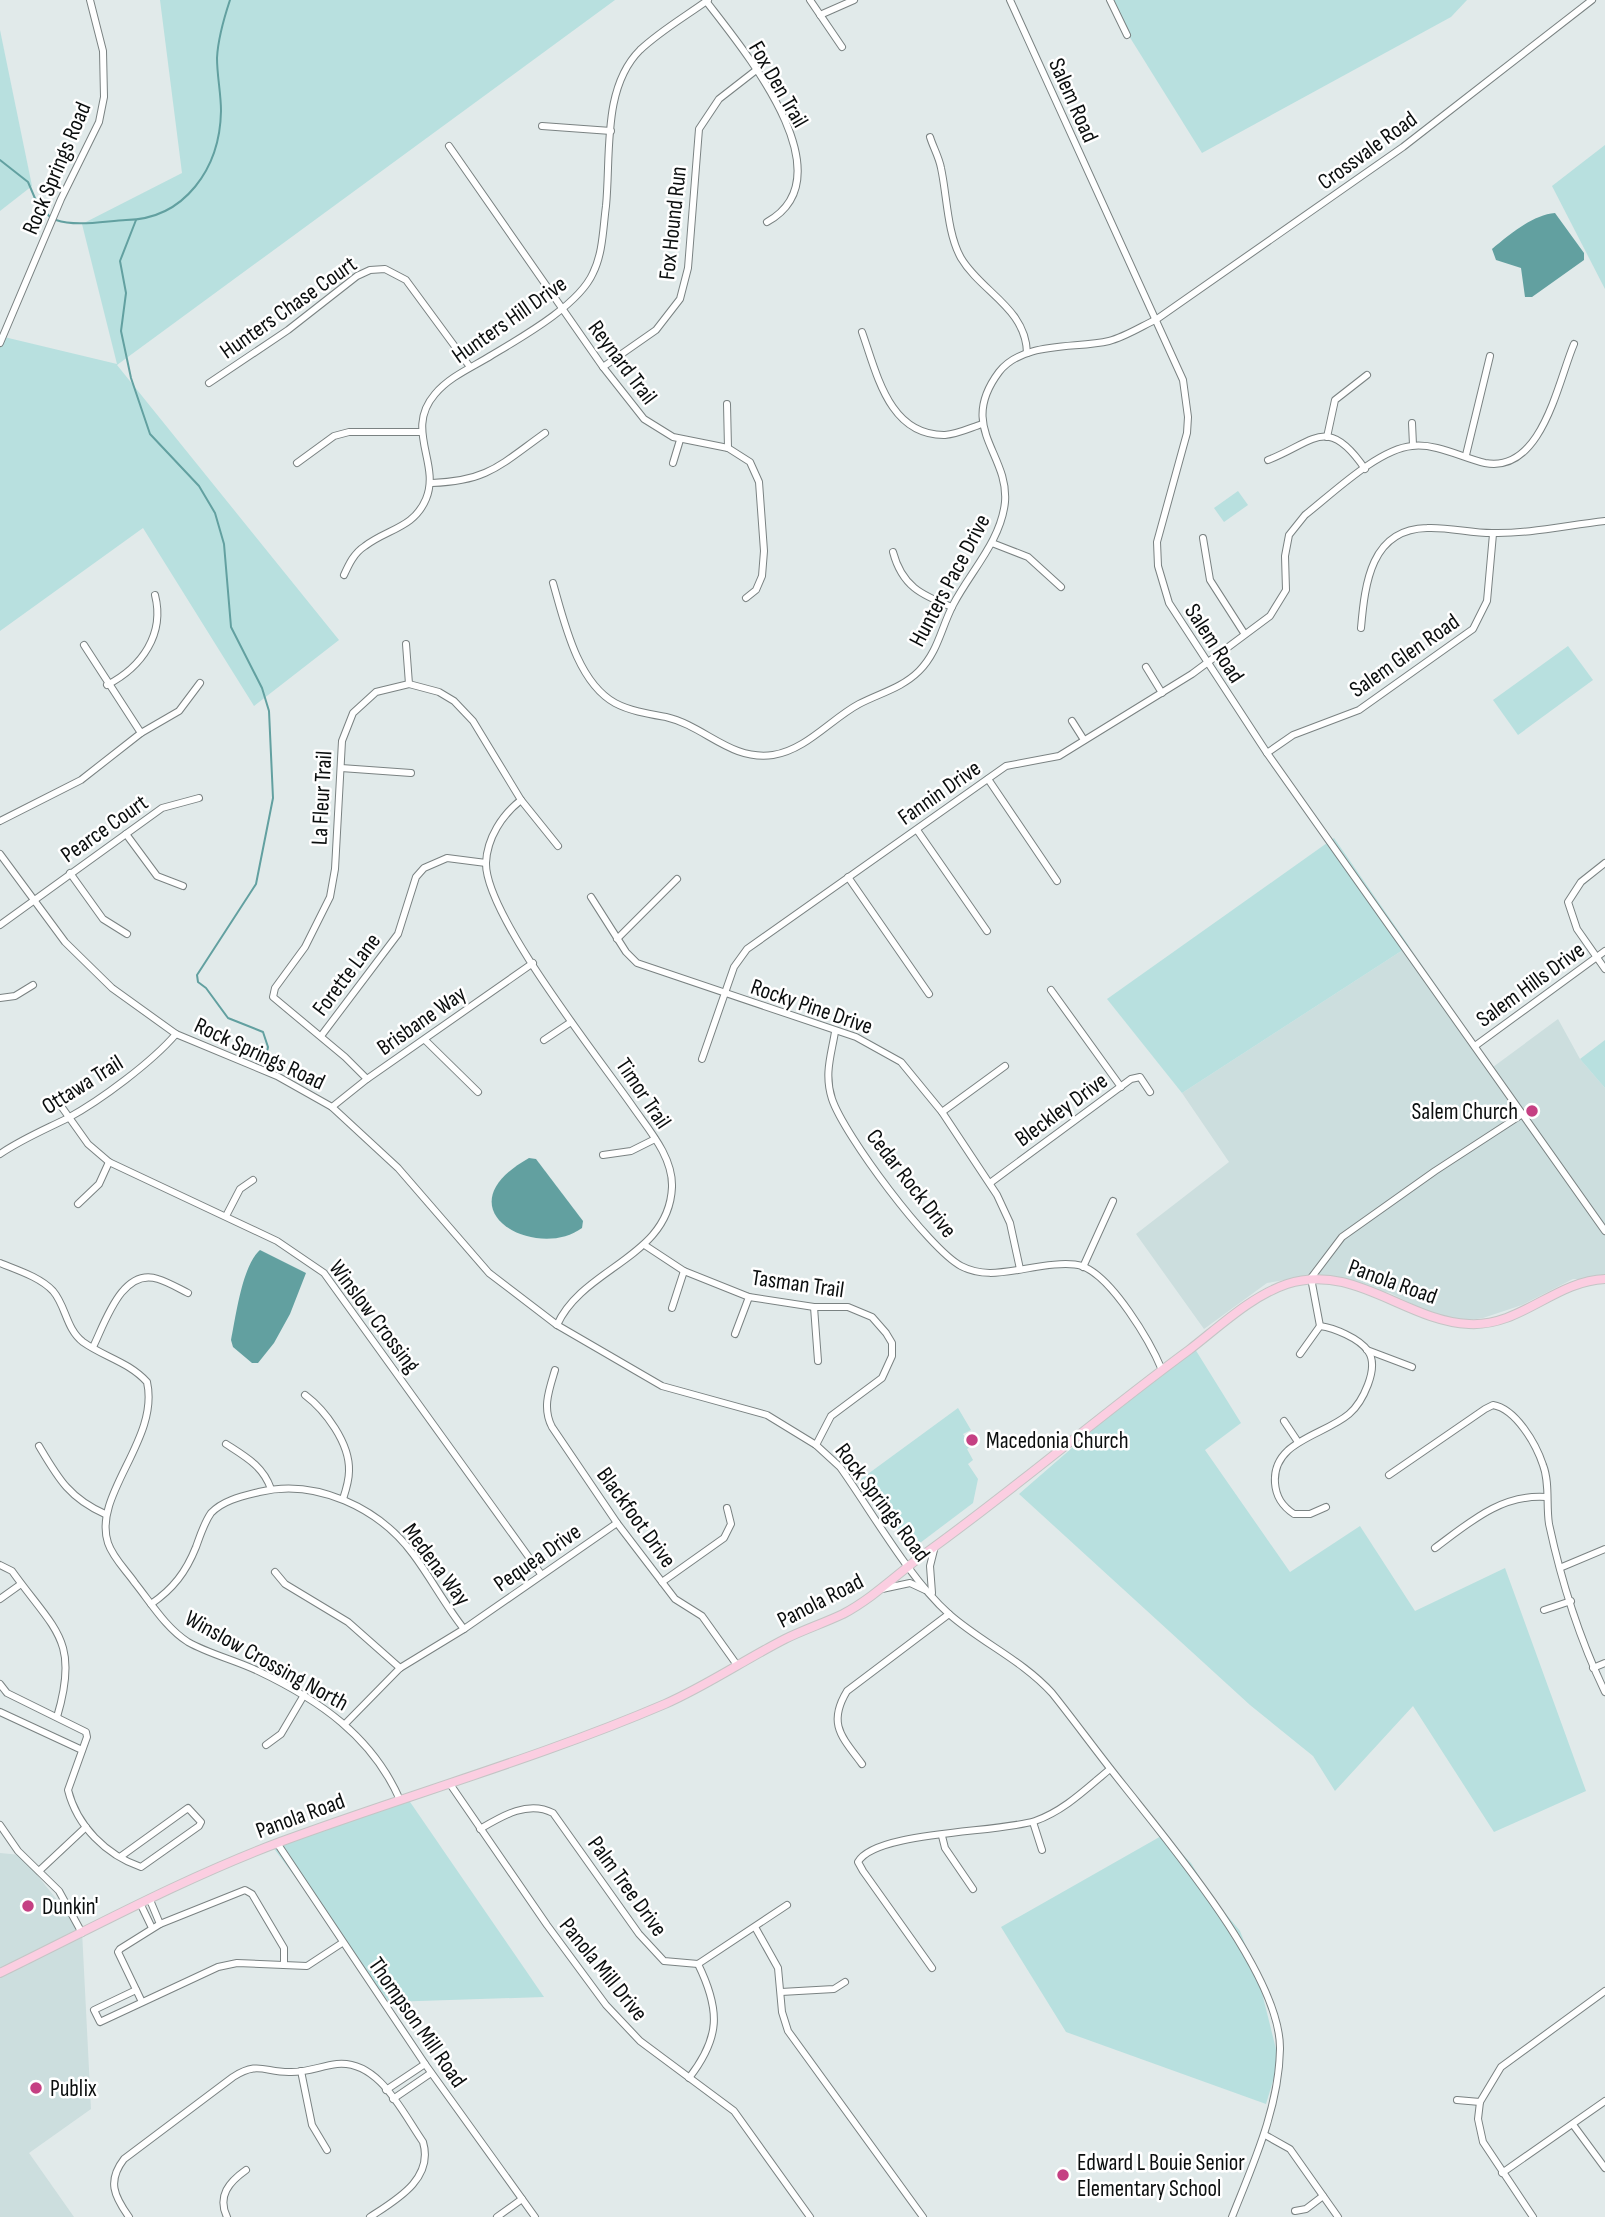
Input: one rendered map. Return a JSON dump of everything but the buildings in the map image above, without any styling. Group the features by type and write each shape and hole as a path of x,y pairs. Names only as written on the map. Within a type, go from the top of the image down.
{"main road":[{"name":"Panola Road","path":"0,1973 150,1900 277,1843 450,1784 660,1706 845,1612 882,1590 909,1565 1162,1370 1262,1296 1283,1285 1311,1278 1355,1284 1442,1320 1474,1324 1504,1319 1568,1286 1605,1279"}],"street":[{"name":"Rock Springs Road","path":"0,343 58,208 99,122 104,97 103,51 90,0"},
{"name":"Fox Den Trail","path":"707,0 779,109 799,158 799,173 789,205 783,213 767,222"},
{"name":"Hunters Hill Drive","path":"420,432 427,407 435,393 561,308 586,286 597,262 611,158 616,87 629,63 646,46 707,0"},
{"path":"810,0 842,47"},
{"path":"820,15 854,0"},
{"name":"Salem Road","path":"1010,0 1183,380 1188,417 1181,456 1159,528 1158,566 1169,603 1267,752 1605,1231"},
{"path":"1110,0 1127,35"},
{"name":"Crossvale Road","path":"1157,319 1395,153 1592,0"},
{"name":"Fox Hound Run","path":"603,368 656,330 676,306 688,268 699,129 713,105 755,71"},
{"path":"542,125 611,131"},
{"path":"930,137 941,163 960,255 972,275 1013,313 1027,344 1027,353"},
{"name":"Reynard Trail","path":"449,146 603,368 644,419 680,440 728,448"},
{"name":"Hunters Chase Court","path":"209,383 288,330 357,276 377,268 393,271 406,280 470,367"},
{"name":"Hunters Pace Drive","path":"552,583 583,666 598,688 613,702 694,727 738,754 787,751 859,704 901,685 920,670 935,649 952,607 992,543 1003,514 1005,499 982,424 988,388 1007,364 1027,353 1107,341 1157,319"},
{"path":"862,332 888,403 905,422 919,430 947,435 982,424"},
{"path":"1412,422 1413,445 1466,455 1485,463 1501,463 1516,457 1532,444 1544,428 1574,344"},
{"path":"1466,455 1490,356"},
{"path":"1327,438 1335,400 1367,375"},
{"path":"727,404 728,448 750,462 759,482 764,551 762,576 756,590 746,598"},
{"path":"297,463 334,436 349,432 420,432 432,483 424,505 414,518 365,545 354,557 344,575"},
{"path":"432,483 469,481 489,473 545,433"},
{"path":"1268,460 1310,438 1327,438 1349,449 1365,469"},
{"path":"673,463 680,440"},
{"name":"Fannin Drive","path":"702,1059 734,967 747,949 988,779 1014,763 1059,756 1207,663 1270,616 1283,599 1287,581 1286,544 1293,528 1305,515 1365,469 1390,452 1413,445"},
{"path":"1361,628 1369,571 1380,550 1391,539 1405,531 1429,527 1493,534 1605,521"},
{"name":"Salem Glen Road","path":"1267,752 1293,735 1359,710 1473,629 1487,601 1493,534"},
{"path":"1203,538 1210,580 1244,633"},
{"path":"992,543 1028,557 1061,587"},
{"path":"893,552 905,583 927,597 952,607"},
{"path":"107,685 136,665 158,629 160,615 155,595"},
{"path":"407,644 409,684 439,692 466,712 521,800 558,846"},
{"path":"84,646 107,685 141,733"},
{"path":"1146,667 1162,692"},
{"path":"0,821 81,780 141,733 179,711 200,683"},
{"name":"La Fleur Trail","path":"367,1079 274,997 275,988 305,947 330,897 335,869 345,730 358,707 376,692 409,684"},
{"path":"1072,721 1084,740"},
{"path":"341,768 411,773"},
{"path":"988,779 1057,881"},
{"name":"Pearce Court","path":"0,925 162,808 200,798"},
{"path":"486,863 498,824 521,800"},
{"path":"917,830 987,931"},
{"path":"126,834 157,876 183,886"},
{"name":"Rock Springs Road","path":"0,855 82,961 112,988 176,1034 276,1076 332,1107 398,1168 489,1273 557,1325 662,1386 767,1415 816,1445 840,1467 909,1565 949,1614 1042,1682 1216,1906 1259,1982 1275,2020 1280,2048 1265,2135 1232,2217"},
{"name":"Forette Lane","path":"321,1036 398,934 416,877 425,867 447,858 486,863"},
{"name":"Timor Trail","path":"486,863 492,895 533,964 571,1022 656,1139 667,1162 671,1194 646,1246"},
{"path":"1605,863 1581,882 1568,902 1577,929 1605,969"},
{"path":"70,873 103,919 127,934"},
{"path":"848,877 929,994"},
{"path":"617,939 677,879"},
{"name":"Rocky Pine Drive","path":"590,897 617,939 637,963 867,1041 901,1062 942,1112 990,1183 1010,1223 1020,1269"},
{"name":"Salem Hills Drive","path":"1475,1045 1605,951"},
{"name":"Brisbane Way","path":"332,1107 367,1079 533,964"},
{"path":"0,998 15,996 33,985"},
{"path":"1051,990 1121,1087"},
{"path":"544,1040 571,1022"},
{"name":"Cedar Rock Drive","path":"835,1032 827,1070 837,1111 925,1234 961,1266 997,1274 1020,1269 1083,1267"},
{"name":"Ottawa Trail","path":"0,1154 29,1135 69,1118 141,1067 176,1034"},
{"path":"425,1040 478,1092"},
{"path":"942,1112 1005,1066"},
{"name":"Bleckley Drive","path":"990,1183 1121,1087 1140,1077 1150,1092"},
{"name":"Winslow Crossing","path":"56,1099 88,1144 109,1162 293,1250 324,1273 541,1574"},
{"path":"1300,1354 1320,1325 1311,1278 1324,1264 1336,1244 1435,1171 1521,1115"},
{"path":"603,1155 631,1151 656,1139"},
{"path":"78,1203 99,1184 109,1162"},
{"path":"226,1216 240,1189 253,1180"},
{"path":"1113,1201 1083,1267 1105,1281 1139,1330 1162,1370"},
{"path":"557,1325 564,1309 589,1283 646,1246"},
{"name":"Tasman Trail","path":"646,1246 684,1272 749,1297 814,1307 848,1307 872,1317 892,1343 892,1356 882,1378 831,1416 816,1445"},
{"path":"0,1263 43,1282 53,1292 73,1331 93,1347 134,1368 148,1382 150,1393 138,1443 104,1514 81,1504 59,1480 39,1446"},
{"path":"1324,1264 1327,1279"},
{"path":"671,1308 684,1272"},
{"path":"93,1347 119,1297 135,1280 144,1277 157,1278 188,1293"},
{"path":"735,1334 749,1297"},
{"path":"814,1307 817,1361"},
{"path":"1320,1325 1346,1335 1367,1350 1412,1367"},
{"path":"1326,1507 1310,1514 1294,1514 1279,1499 1275,1479 1276,1465 1281,1456 1298,1442 1348,1416 1359,1404 1369,1377 1367,1350"},
{"name":"Blackfoot Drive","path":"555,1370 547,1397 548,1419 617,1523 675,1599 702,1616 737,1665"},
{"path":"305,1395 330,1422 348,1459 349,1471 343,1499"},
{"path":"1389,1475 1493,1405 1508,1411 1534,1446 1543,1465 1550,1527 1571,1601 1605,1692"},
{"path":"1284,1421 1298,1442"},
{"path":"226,1444 257,1465 265,1474 271,1489"},
{"name":"Medena Way","path":"151,1604 170,1591 187,1568 212,1512 231,1500 271,1489 296,1487 343,1499 390,1529 412,1553 464,1629"},
{"path":"1435,1548 1505,1501 1525,1496 1546,1497"},
{"path":"662,1582 724,1538 731,1524 727,1508"},
{"name":"Winslow Crossing North","path":"104,1514 111,1551 167,1624 189,1642 257,1671 304,1695 346,1723 382,1764 400,1800"},
{"name":"Pequea Drive","path":"346,1723 400,1668 464,1629 617,1523"},
{"path":"932,1595 930,1566 935,1546"},
{"path":"1562,1567 1605,1549"},
{"path":"0,1565 12,1572 66,1650 68,1668 57,1717"},
{"path":"275,1572 285,1584 348,1622 400,1668"},
{"path":"882,1590 910,1583 932,1595"},
{"path":"0,1599 21,1584"},
{"path":"1544,1610 1571,1601"},
{"path":"862,1764 840,1734 837,1712 840,1702 846,1692 949,1614"},
{"path":"1594,1668 1605,1662"},
{"path":"0,1684 7,1693 86,1732 68,1790 95,1840 120,1857 141,1867 200,1826 201,1822 188,1808 120,1857"},
{"path":"266,1745 281,1734 304,1695"},
{"path":"0,1712 82,1750"},
{"path":"932,1968 858,1862 862,1855 880,1845 1033,1822 1060,1809 1110,1769"},
{"name":"Panola Mill Drive","path":"450,1784 606,2005 640,2041 734,2111 810,2217"},
{"name":"Palm Tree Drive","path":"480,1829 517,1810 540,1807 553,1813 657,1955 670,1963 698,1964"},
{"path":"1033,1822 1042,1850"},
{"path":"0,1825 18,1852 59,1891 82,1933"},
{"path":"39,1871 86,1827"},
{"path":"942,1836 945,1848 973,1889"},
{"name":"Thompson Mill Road","path":"277,1843 431,2073 536,2217"},
{"path":"142,2002 118,1952 160,1924 245,1890 252,1894 284,1948 284,1965"},
{"path":"150,1900 160,1924"},
{"path":"141,1905 152,1928"},
{"path":"688,2078 707,2054 713,2039 709,1993 698,1964 787,1905"},
{"path":"755,1927 774,1958 782,2012 788,2031 923,2217"},
{"path":"136,1990 94,2010 100,2022 218,1966 237,1963 307,1966 342,1943"},
{"path":"781,1992 834,1989 845,1982"},
{"path":"1534,2217 1502,2173 1480,2134 1480,2102 1501,2067 1605,1991"},
{"path":"129,2217 112,2186 117,2168 124,2159 244,2070 262,2067 279,2071 301,2071 339,2064 359,2066 373,2074 423,2142 426,2161 420,2176 409,2189 370,2217"},
{"path":"386,2090 425,2064"},
{"path":"301,2071 312,2125 327,2150"},
{"path":"393,2099 431,2073"},
{"path":"1457,2100 1480,2102"},
{"path":"1502,2173 1574,2126 1605,2101"},
{"path":"1574,2126 1605,2168"},
{"path":"1265,2135 1290,2150 1338,2217"},
{"path":"227,2217 223,2208 225,2190 246,2170"},
{"path":"1295,2211 1306,2209 1324,2196"},
{"path":"497,2217 522,2199"}],"shaded area":[{"path":"160,0 615,0 117,365 339,640 254,706 143,528 0,631 0,336 117,364 82,224 182,173"},
{"path":"1111,0 1467,0 1451,17 1202,153 1129,36"},
{"path":"0,30 32,186 0,211"},
{"path":"1605,145 1605,289 1552,186"},
{"path":"1555,213 1584,253 1584,260 1532,297 1525,297 1521,268 1496,260 1492,249 1529,222"},
{"path":"1238,491 1248,505 1224,522 1214,508"},
{"path":"1568,646 1593,680 1518,735 1493,700"},
{"path":"1334,838 1409,946 1182,1093 1107,999"},
{"path":"1409,946 1493,1067 1558,1019 1580,1059 1605,1088 1605,1279 1573,1279 1522,1305 1483,1318 1450,1323 1390,1293 1307,1276 1267,1283 1204,1329 1136,1234 1229,1162 1182,1093"},
{"path":"1605,1040 1605,1088 1580,1059"},
{"path":"529,1158 536,1159 583,1221 582,1228 563,1237 542,1239 521,1234 504,1225 494,1212 492,1195 503,1177"},
{"path":"260,1250 306,1273 290,1314 274,1343 258,1363 252,1363 233,1347 231,1340 244,1279"},
{"path":"1195,1349 1241,1423 1205,1450 1290,1572 1360,1526 1415,1611 1505,1568 1586,1791 1494,1832 1413,1706 1335,1791 1313,1756 1250,1705 1019,1494 1164,1368"},
{"path":"958,1408 971,1430 963,1434 971,1446 967,1449 973,1460 968,1464 978,1479 973,1503 912,1549 861,1479"},
{"path":"408,1799 544,1997 389,2002 272,1846"},
{"path":"1163,1835 1191,1863 1211,1896 1240,1931 1258,1977 1279,2061 1266,2104 1066,2032 1001,1927"},
{"path":"0,1853 21,1855 82,1931 91,2109 29,2153 74,2217 0,2217"}],"waterway":[{"path":"56,220 81,223 147,217 166,211 182,200 195,186 206,170 219,132 221,111 218,51 230,0"},
{"path":"0,160 28,182 37,203 51,218"},
{"path":"136,220 120,261 126,293 121,331 131,378 150,434 199,486 215,513 224,544 231,627 262,688 269,711 273,798 256,884 197,975 198,982 206,988 228,1018 263,1032 268,1047 265,1062"}],"place":[{"name":"Salem Church","path":"1532,1111"},
{"name":"Macedonia Church","path":"972,1440"},
{"name":"Dunkin'","path":"28,1906"},
{"name":"Publix","path":"36,2088"},
{"name":"Edward L Bouie Senior Elementary School","path":"1063,2175"}]}
